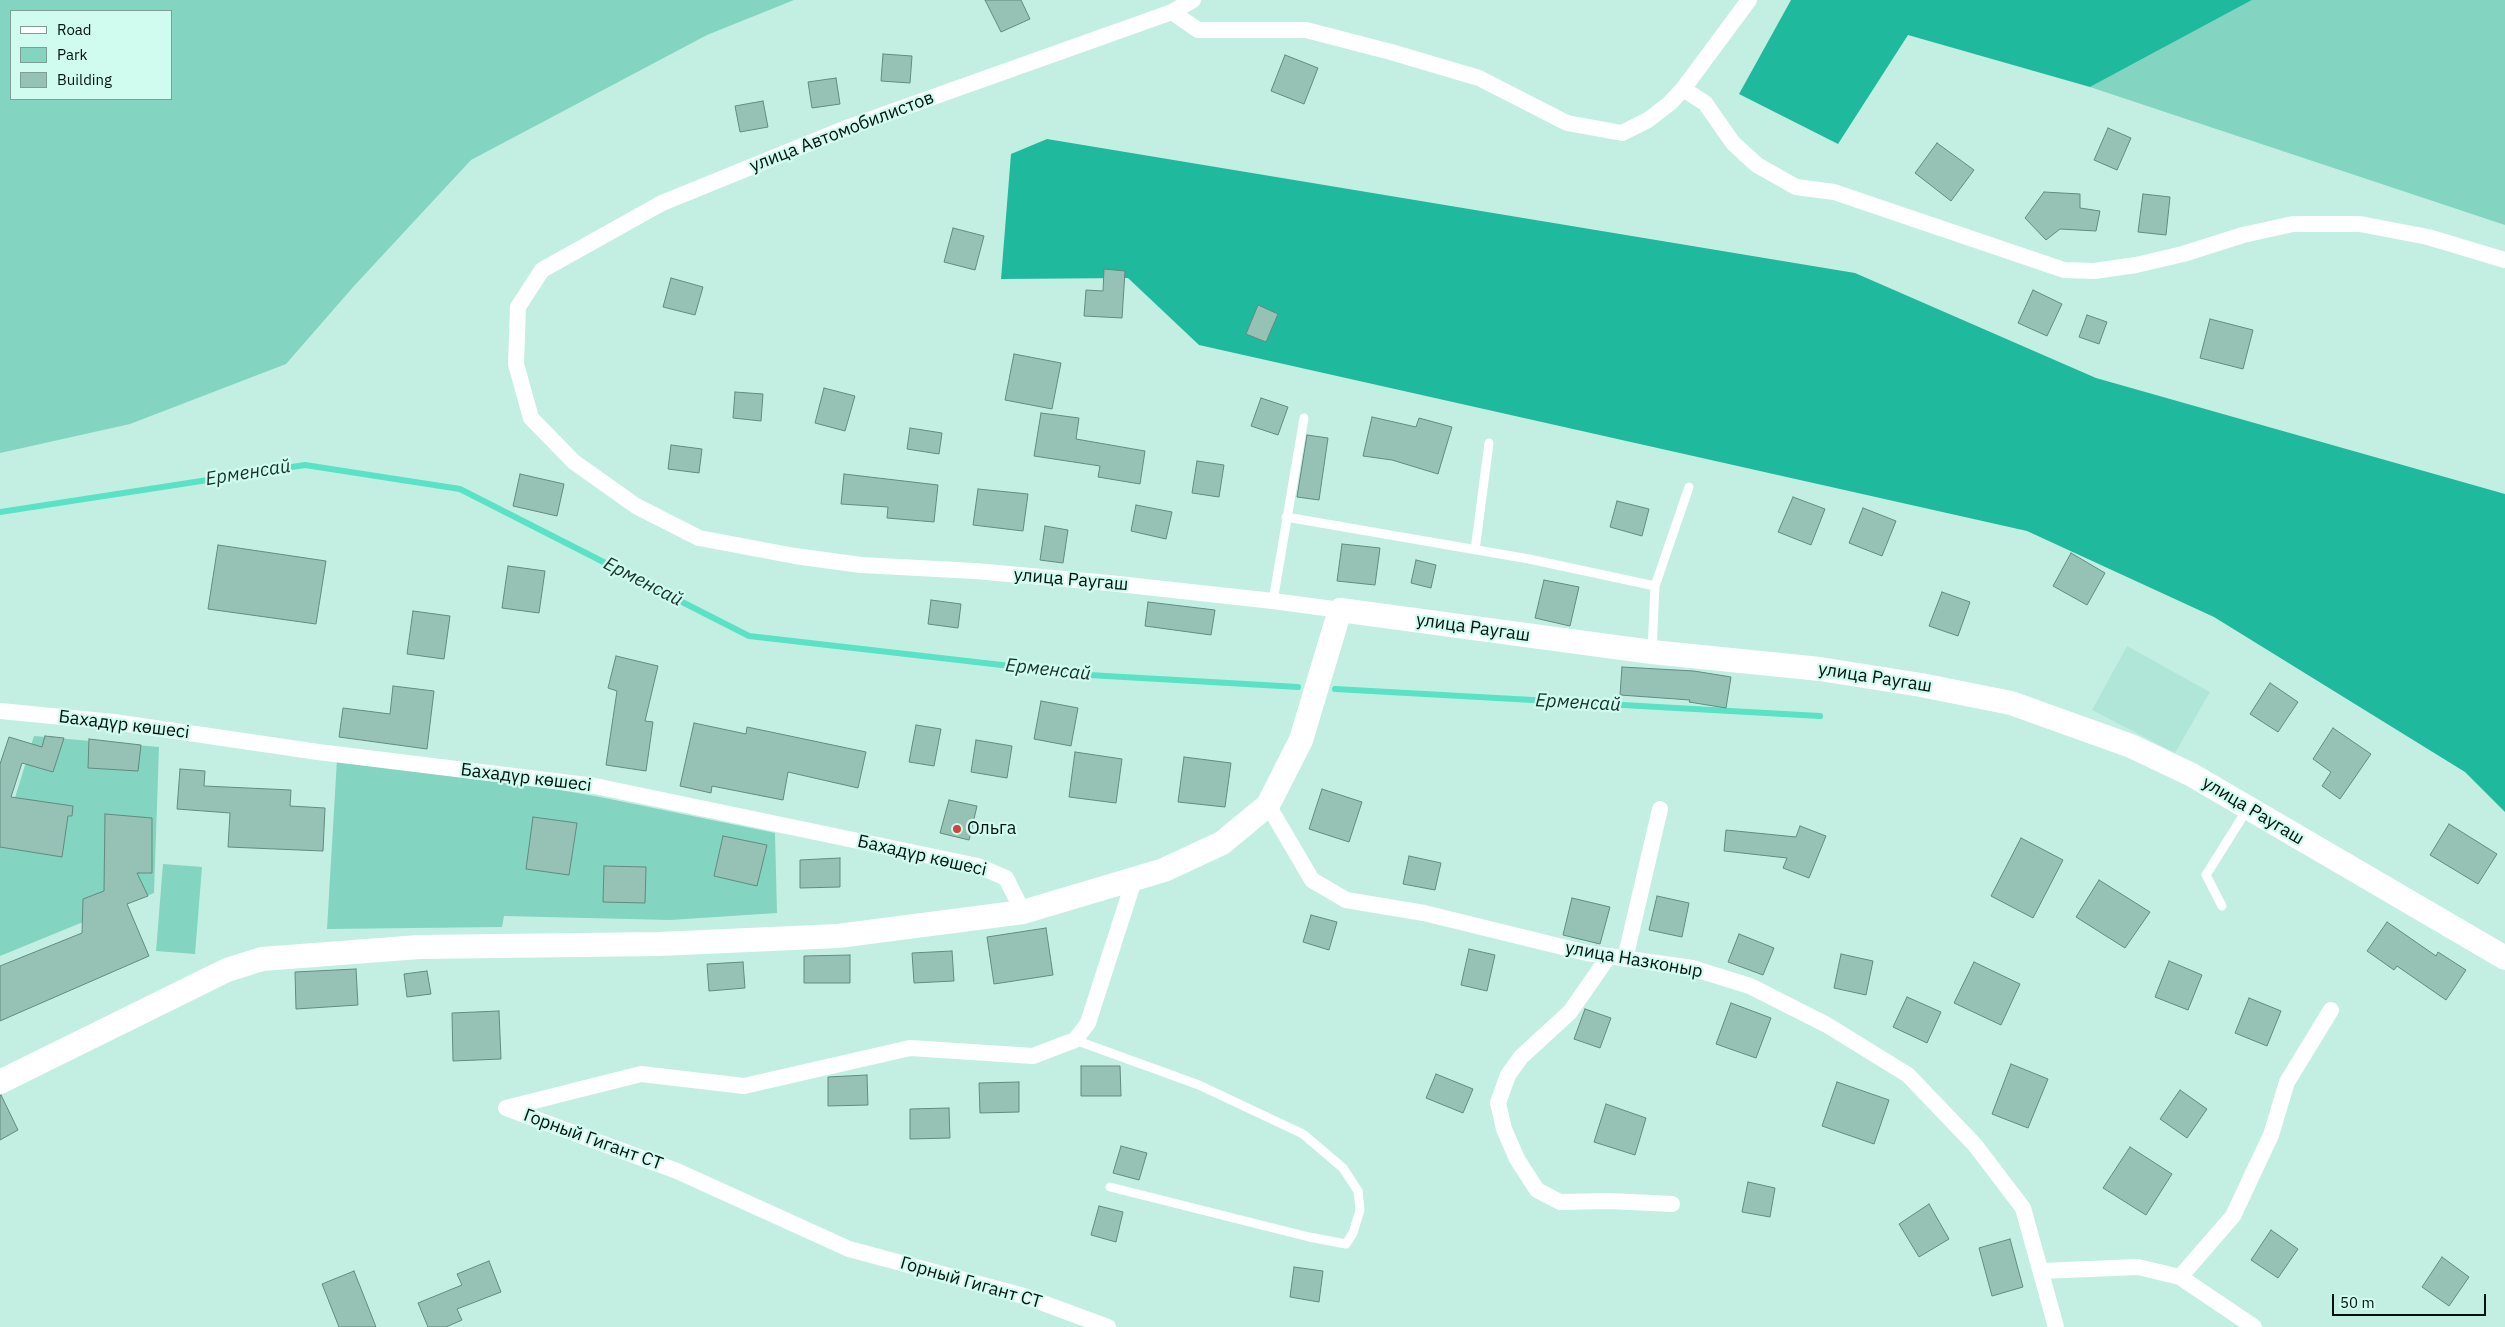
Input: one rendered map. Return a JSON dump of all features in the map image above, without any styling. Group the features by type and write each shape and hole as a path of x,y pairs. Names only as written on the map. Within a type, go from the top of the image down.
{"street":[{"name":"улица Автомобилистов","path":"518,307 542,270 662,203 850,127 1172,12 1193,0"},
{"path":"1172,12 1198,30 1306,30 1391,52 1479,78 1567,122 1622,133 1648,120 1684,89 1749,0"},
{"path":"1684,89 1705,103 1732,143 1757,165 1796,187 1834,192 2064,270 2094,271 2136,265 2183,254 2243,235 2293,224 2360,224 2428,237 2505,260"},
{"name":"улица Раугаш","path":"518,307 516,364 531,418 574,462 636,506 699,538 795,556 861,565 984,572 1273,601 1652,652 1820,669 1921,685 2011,703 2131,746 2192,775 2390,893 2505,958"},
{"path":"0,1082 227,970 262,959 420,947 658,944 838,936 1023,912 1135,877 1164,870 1222,843 1268,805 1301,740 1340,610"},
{"name":"Бахадүр көшесі","path":"0,711 114,722 318,752 595,786 978,866 1006,878 1023,912"},
{"name":"улица Назконыр","path":"1268,805 1312,880 1346,900 1424,912 1587,954 1692,968 1750,986 1827,1025 1908,1075 1976,1145 2024,1208 2056,1327"},
{"path":"1660,809 1617,957 1570,1012 1521,1057 1508,1075 1498,1103 1504,1129 1517,1159 1537,1190 1560,1202 1609,1201 1672,1204"},
{"path":"1075,1040 1088,1023 1135,877"},
{"path":"2180,1277 2233,1216 2271,1135 2287,1082 2330,1010"},
{"name":"Горный Гигант СТ","path":"1075,1040 1033,1056 910,1048 744,1086 641,1074 506,1108 677,1171 849,1249 1024,1296 1108,1327"},
{"path":"2041,1271 2138,1267 2180,1277 2254,1327"}],"lane":[{"path":"1273,601 1304,418"},
{"path":"1475,550 1489,443"},
{"path":"1652,652 1655,586 1689,487"},
{"path":"1286,517 1475,550 1655,586"},
{"path":"2222,906 2206,874 2248,807"},
{"path":"1075,1040 1199,1085 1303,1134 1343,1168 1358,1190 1360,1210 1353,1233 1346,1244 1309,1238 1110,1187"}],"shaded area":[{"path":"2127,646 2210,692 2175,753 2092,710"}],"green space":[{"path":"0,0 794,0 707,35 471,160 354,286 286,364 130,424 0,453"},
{"path":"1791,0 2252,0 2090,87 1908,35 1838,144 1739,94"},
{"path":"2252,0 2505,0 2505,225 2090,87"},
{"path":"1047,139 1855,273 2096,378 2505,494 2505,812 2465,772 2214,617 2027,531 1199,345 1128,278 1001,279 1011,154"},
{"path":"34,736 159,747 154,893 0,956 0,846"},
{"path":"337,759 525,784 600,797 775,833 777,913 670,920 504,916 502,927 327,929"},
{"path":"163,864 202,867 195,954 156,951"}],"building":[{"path":"985,0 1021,0 1030,19 1001,32"},
{"path":"883,54 912,56 910,83 881,81"},
{"path":"1285,55 1318,68 1304,104 1271,91"},
{"path":"836,78 840,104 812,108 808,82"},
{"path":"763,101 768,127 740,132 735,106"},
{"path":"2108,128 2131,138 2117,170 2094,160"},
{"path":"1937,143 1974,170 1951,201 1915,173"},
{"path":"2044,192 2080,194 2080,208 2100,211 2096,231 2060,229 2046,240 2025,218"},
{"path":"2143,194 2170,197 2166,235 2138,232"},
{"path":"953,228 984,236 975,270 944,262"},
{"path":"1104,269 1125,271 1122,318 1084,316 1086,290 1103,291"},
{"path":"671,278 703,287 695,315 663,307"},
{"path":"2033,290 2062,304 2047,336 2018,323"},
{"path":"1258,305 1278,314 1266,342 1246,334"},
{"path":"2087,315 2107,322 2099,344 2079,337"},
{"path":"2210,319 2253,330 2243,369 2200,358"},
{"path":"1014,354 1061,363 1052,409 1005,400"},
{"path":"824,388 855,396 845,431 815,423"},
{"path":"735,392 763,394 761,421 733,418"},
{"path":"1261,398 1288,407 1278,435 1251,426"},
{"path":"1041,413 1079,418 1076,439 1145,451 1140,484 1098,477 1100,466 1034,456"},
{"path":"1372,417 1416,427 1419,418 1452,427 1438,474 1392,460 1363,456"},
{"path":"910,428 942,433 939,454 907,449"},
{"path":"1307,435 1328,438 1319,500 1297,497"},
{"path":"671,445 702,449 699,473 668,469"},
{"path":"1197,461 1224,465 1219,497 1192,493"},
{"path":"520,474 564,484 557,516 513,506"},
{"path":"844,474 938,485 934,522 887,518 888,507 841,504"},
{"path":"978,489 1028,494 1023,531 973,525"},
{"path":"1793,497 1825,509 1811,545 1778,532"},
{"path":"1617,501 1649,509 1642,536 1610,527"},
{"path":"1136,505 1172,512 1166,539 1131,531"},
{"path":"1863,508 1896,521 1882,556 1849,543"},
{"path":"1045,526 1068,530 1063,563 1040,560"},
{"path":"1342,544 1380,548 1375,585 1337,581"},
{"path":"218,545 326,561 316,624 208,609"},
{"path":"2071,553 2105,573 2087,605 2053,586"},
{"path":"1416,560 1436,565 1431,588 1411,583"},
{"path":"508,566 545,571 539,613 502,608"},
{"path":"1544,580 1579,587 1570,626 1535,618"},
{"path":"1942,592 1970,602 1958,636 1929,626"},
{"path":"931,600 961,604 958,628 928,624"},
{"path":"1148,602 1215,610 1211,635 1145,626"},
{"path":"413,611 450,616 444,659 407,654"},
{"path":"616,656 658,666 645,721 653,722 646,771 606,765 617,691 608,688"},
{"path":"1622,667 1694,671 1731,677 1726,708 1689,702 1690,700 1620,695"},
{"path":"2270,683 2298,702 2278,732 2250,714"},
{"path":"393,686 434,691 427,749 339,737 343,708 390,714"},
{"path":"1041,701 1078,708 1071,746 1034,739"},
{"path":"694,723 746,734 747,727 866,752 858,788 788,772 783,800 712,786 711,793 680,786"},
{"path":"916,725 941,729 934,766 909,762"},
{"path":"2333,728 2371,754 2340,799 2322,786 2331,772 2313,759"},
{"path":"45,736 64,738 53,772 22,763 11,797 73,806 72,816 68,816 62,857 0,847 0,764 9,737 42,747"},
{"path":"89,739 141,745 138,771 88,768"},
{"path":"976,740 1012,746 1007,778 971,772"},
{"path":"1075,752 1122,759 1116,803 1069,797"},
{"path":"1184,757 1231,763 1225,807 1178,802"},
{"path":"180,769 205,771 204,786 291,790 290,806 325,808 323,851 228,847 230,813 177,809"},
{"path":"1322,789 1362,802 1349,842 1309,829"},
{"path":"949,800 977,806 969,840 940,833"},
{"path":"105,814 152,818 152,873 137,873 148,896 127,904 149,956 0,1021 0,966 82,933 83,899 104,891"},
{"path":"533,817 577,823 569,875 526,869"},
{"path":"2449,824 2497,854 2478,884 2430,855"},
{"path":"1800,826 1826,836 1809,878 1783,868 1787,858 1724,851 1726,830 1796,837"},
{"path":"723,836 767,845 757,886 714,876"},
{"path":"2021,838 2063,860 2033,918 1991,896"},
{"path":"1409,856 1441,863 1435,890 1403,884"},
{"path":"840,858 840,887 800,888 800,860"},
{"path":"604,866 646,867 645,903 603,902"},
{"path":"2099,880 2150,912 2125,948 2076,917"},
{"path":"1657,896 1689,903 1682,937 1649,930"},
{"path":"1572,898 1610,907 1600,944 1563,935"},
{"path":"1311,915 1337,922 1329,950 1303,942"},
{"path":"2387,922 2436,956 2438,952 2466,970 2446,1000 2397,966 2394,970 2367,951"},
{"path":"1046,928 1053,975 994,984 987,937"},
{"path":"1739,934 1774,948 1763,975 1728,962"},
{"path":"1469,949 1495,955 1487,991 1461,985"},
{"path":"952,951 954,981 914,983 912,953"},
{"path":"1841,954 1873,961 1866,995 1834,988"},
{"path":"850,955 850,983 804,983 804,956"},
{"path":"2169,961 2202,975 2188,1010 2155,997"},
{"path":"743,962 745,988 709,991 707,964"},
{"path":"1974,962 2020,984 2001,1025 1954,1003"},
{"path":"356,969 358,1005 296,1009 295,972"},
{"path":"427,971 431,994 407,997 404,974"},
{"path":"1907,997 1941,1012 1927,1043 1893,1027"},
{"path":"2249,998 2281,1011 2267,1046 2235,1033"},
{"path":"1731,1003 1771,1018 1756,1058 1716,1044"},
{"path":"1585,1009 1611,1018 1600,1048 1574,1039"},
{"path":"499,1011 501,1059 453,1061 452,1013"},
{"path":"2011,1064 2048,1079 2028,1128 1992,1114"},
{"path":"1081,1066 1120,1066 1121,1096 1081,1096"},
{"path":"1436,1074 1473,1089 1463,1113 1426,1098"},
{"path":"867,1075 868,1105 828,1106 828,1077"},
{"path":"1019,1082 1019,1112 980,1113 979,1083"},
{"path":"1837,1082 1889,1100 1874,1144 1822,1126"},
{"path":"2180,1090 2207,1109 2187,1138 2160,1119"},
{"path":"0,1096 18,1130 0,1140"},
{"path":"1606,1104 1646,1118 1635,1155 1594,1142"},
{"path":"949,1108 950,1138 910,1139 910,1109"},
{"path":"1121,1146 1147,1153 1139,1180 1113,1173"},
{"path":"2130,1147 2172,1174 2146,1215 2103,1188"},
{"path":"1748,1182 1775,1188 1770,1217 1742,1212"},
{"path":"1929,1204 1949,1239 1919,1257 1899,1224"},
{"path":"1099,1206 1123,1212 1116,1242 1091,1235"},
{"path":"2271,1230 2298,1249 2278,1278 2251,1260"},
{"path":"2010,1239 2023,1287 1992,1296 1979,1248"},
{"path":"2442,1257 2469,1277 2449,1306 2422,1287"},
{"path":"489,1261 501,1292 457,1309 462,1320 446,1327 428,1327 418,1303 462,1285 457,1274"},
{"path":"1294,1267 1323,1271 1319,1302 1290,1297"},
{"path":"354,1271 376,1327 339,1327 322,1284"}],"waterway":[{"name":"Ерменсай","path":"0,512 305,465 460,489 749,636 1089,675 1298,687"},
{"name":"Ерменсай","path":"1335,689 1820,716"}],"place":[{"name":"Ольга","path":"957,829"}]}
